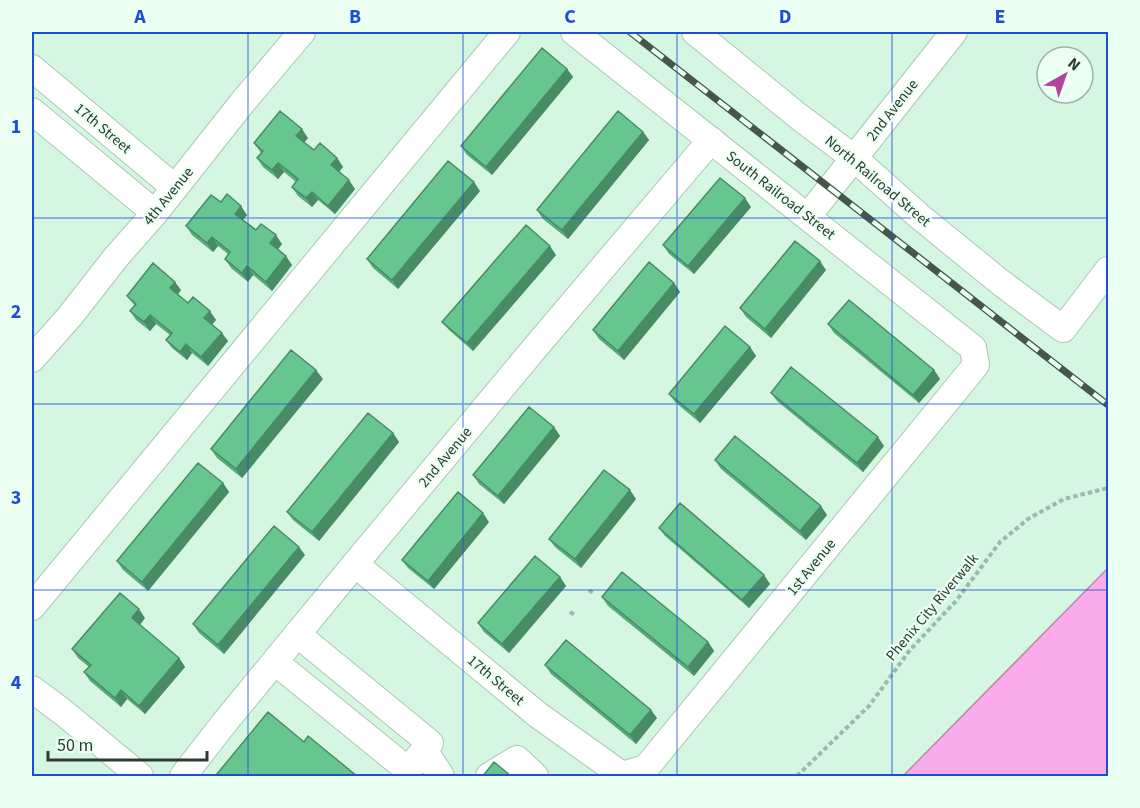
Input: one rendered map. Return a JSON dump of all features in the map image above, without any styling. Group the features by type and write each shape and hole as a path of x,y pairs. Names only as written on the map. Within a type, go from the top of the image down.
{"street":[{"name":"4th Avenue","path":"32,359 70,316 302,32"},
{"path":"32,607 507,32"},
{"name":"South Railroad Street","path":"574,32 973,348 976,365"},
{"name":"North Railroad Street","path":"695,32 798,117 854,158 919,216 1000,282 1063,329 1108,270"},
{"name":"2nd Avenue","path":"808,216 954,32"},
{"name":"17th Street","path":"32,68 175,188"},
{"path":"32,111 155,213"},
{"name":"2nd Avenue","path":"183,777 297,634 711,140"},
{"name":"1st Avenue","path":"646,768 976,365"},
{"name":"17th Street","path":"356,564 538,715 622,775 646,768"},
{"path":"275,662 408,770 430,743 297,634"},
{"path":"32,689 140,777"},
{"path":"424,750 441,777"},
{"path":"489,777 517,759 535,777"}],"path":[{"name":"Phenix City Riverwalk","path":"797,777 869,706 910,650 956,601 1000,542 1028,519 1064,499 1108,488"},
{"path":"570,612 575,615"}],"shaded area":[{"path":"1108,568 1108,776 903,776"}],"building":[{"path":"542,48 567,69 486,167 461,146"},
{"path":"280,111 302,129 296,136 314,150 320,143 337,158 331,165 349,180 328,206 312,192 306,198 292,187 298,179 278,163 272,170 257,158 263,151 254,143"},
{"path":"618,111 643,132 562,230 537,210"},
{"path":"448,161 474,182 392,280 367,259"},
{"path":"720,178 745,198 688,266 663,245"},
{"path":"227,194 241,206 235,214 256,230 261,224 276,235 270,243 286,256 266,282 247,266 242,273 225,259 230,252 212,237 207,243 186,226 211,195 221,202"},
{"path":"526,225 550,246 467,343 442,322"},
{"path":"795,241 820,261 765,329 740,308"},
{"path":"649,262 674,283 618,351 593,330"},
{"path":"153,263 175,282 170,288 188,303 193,297 210,311 204,318 222,333 201,357 186,344 180,352 166,340 172,333 150,315 144,322 130,311 136,304 127,296"},
{"path":"849,300 934,370 913,395 828,324"},
{"path":"725,326 750,347 694,414 669,394"},
{"path":"291,350 316,370 236,469 211,449"},
{"path":"791,367 878,437 857,463 771,393"},
{"path":"529,407 554,427 498,496 473,475"},
{"path":"368,413 393,433 312,532 287,512"},
{"path":"735,436 821,506 800,531 715,460"},
{"path":"198,463 223,483 142,582 117,561"},
{"path":"604,470 630,490 575,559 549,539"},
{"path":"458,492 483,513 428,581 402,560"},
{"path":"680,503 764,575 742,600 659,528"},
{"path":"274,526 299,547 218,645 193,624"},
{"path":"535,556 560,577 502,644 478,623"},
{"path":"622,572 708,642 688,667 602,597"},
{"path":"120,593 139,609 132,618 179,658 139,706 121,690 115,698 84,672 91,665 72,649"},
{"path":"566,640 651,710 630,735 545,665"},
{"path":"268,712 304,742 308,736 358,777 220,777 217,774"},
{"path":"494,762 512,777 482,777"}],"railway":[{"path":"630,32 1108,405"}]}
